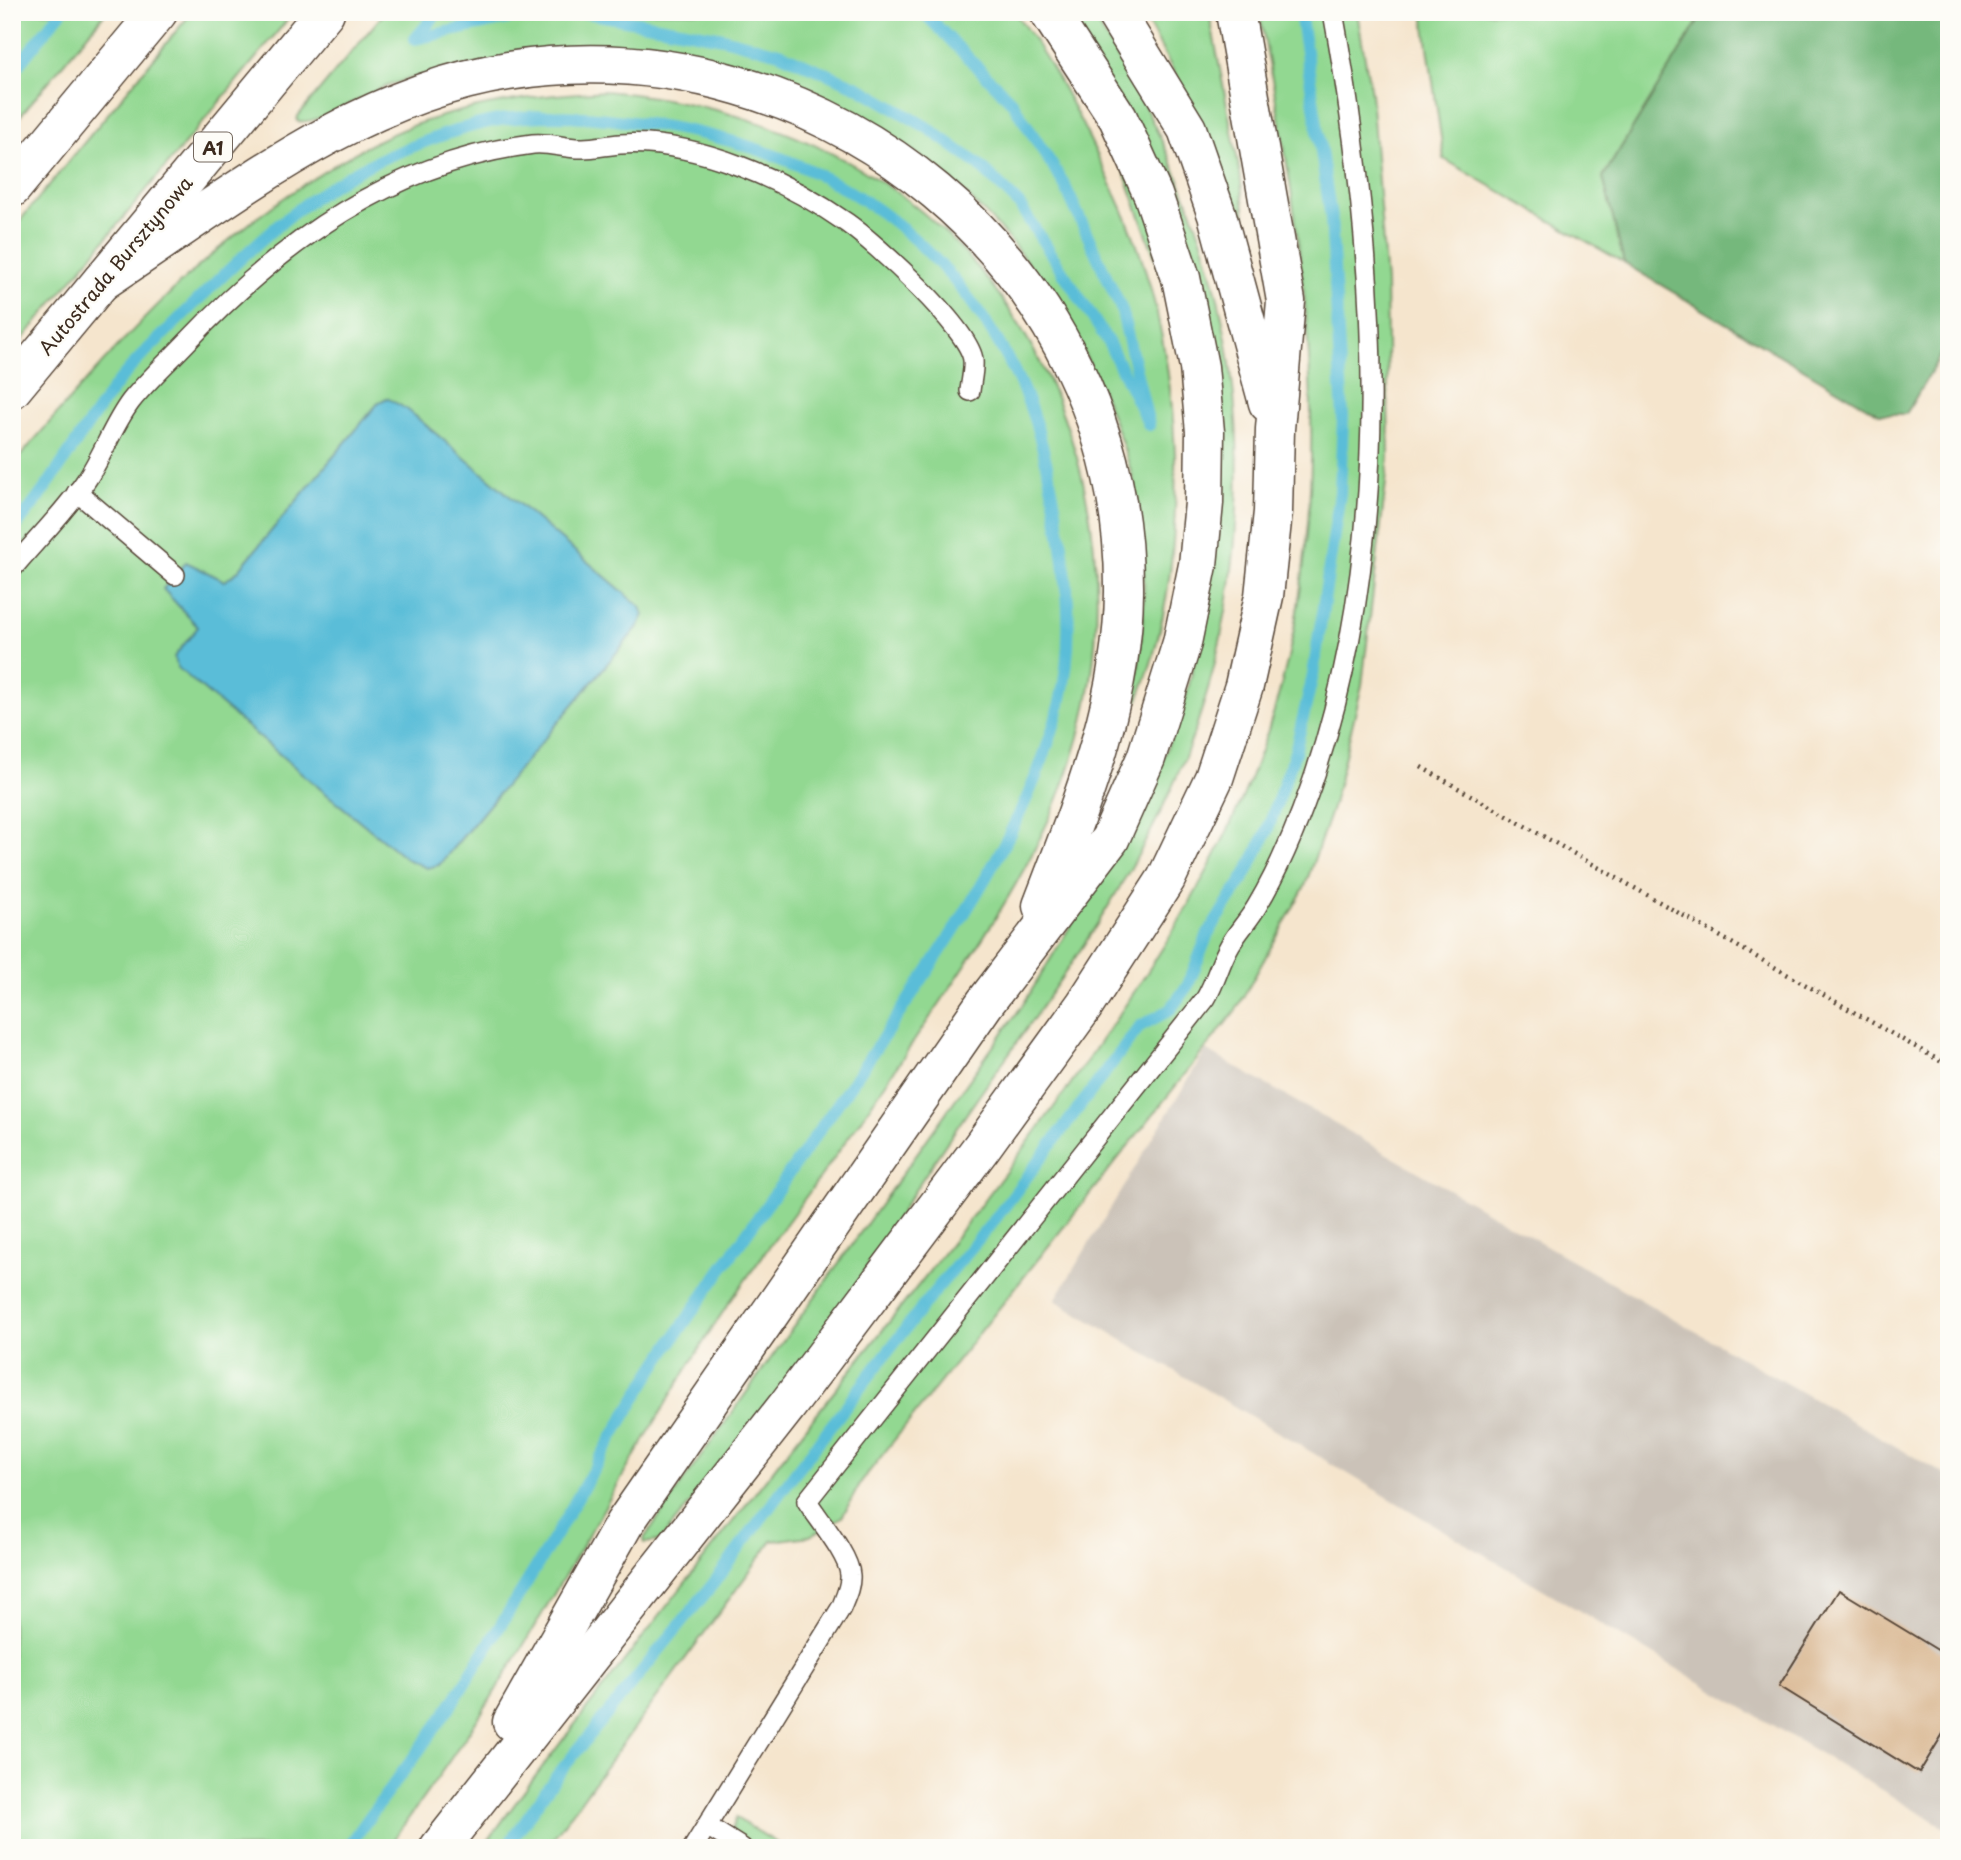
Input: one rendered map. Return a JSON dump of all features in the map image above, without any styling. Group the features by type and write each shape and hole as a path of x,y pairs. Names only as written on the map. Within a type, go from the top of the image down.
{"highway":[{"path":"12,188 158,12"},
{"name":"Autostrada Bursztynowa","path":"12,389 325,12"},
{"path":"437,1848 543,1671 624,1524 1028,943 1110,839 1146,758 1182,643 1198,565 1205,503 1205,432 1199,367 1181,278 1153,195 1118,118 1049,12"},
{"path":"1115,12 1186,129 1217,215 1275,429"},
{"path":"437,1848 787,1406 973,1159 1084,1006 1166,879 1214,778 1244,686 1264,596 1273,512 1275,429 1286,300 1235,12"},
{"path":"101,282 351,121 421,94 504,71 592,64 698,75 737,83 824,117 897,159 958,209 1009,263 1032,296 1072,363 1105,449 1114,484 1123,557 1119,661 1100,749 1028,943"}],"lane":[{"path":"693,1848 841,1608 849,1588 850,1574 844,1558 807,1502 1206,998 1229,947 1261,898 1293,832 1311,785 1333,711 1351,623 1369,466 1370,306 1355,153 1332,12"},
{"path":"12,569 77,492 132,399 214,314 279,255 331,219 424,170 476,155 537,144 578,149 621,144 688,151 740,167 799,192 857,230 885,254 953,325 973,358 970,391"},
{"path":"77,492 175,575"},
{"path":"707,1826 742,1848"}],"path":[{"path":"1421,767 1949,1066"}],"shaded area":[{"path":"1206,1050 1949,1477 1949,1830 1055,1300"}],"green space":[{"path":"12,12 106,12 12,126"},
{"path":"192,12 294,12 12,352 12,230"},
{"path":"385,12 1014,12 1066,92 1125,216 1142,260 1167,365 1176,482 1173,541 1166,598 1154,652 1137,702 1135,704 1134,700 1142,631 1143,561 1138,500 1126,456 1105,399 1078,342 1047,290 1011,242 970,199 925,160 875,127 821,99 762,77 665,52 625,48 594,50 433,73 385,87 317,119 297,121 298,116"},
{"path":"1066,12 1090,12 1127,73 1160,137 1201,237 1225,331 1234,392 1237,516 1231,578 1205,699 1185,757 1163,807 1111,902 1082,948 919,1184 834,1320 807,1358 660,1541 644,1543 643,1540 687,1476 1024,1003 1148,797 1185,701 1206,615 1216,426"},
{"path":"1142,12 1209,12 1240,173 1247,236 1242,235 1210,140"},
{"path":"1259,12 1357,12 1371,93 1386,282 1389,457 1362,685 1333,805 1305,886 1236,1010 861,1482 842,1517 810,1536 772,1541 546,1848 483,1848 580,1717 953,1242 1051,1112 1125,1006 1176,926 1241,800 1274,711 1295,625 1307,538 1311,450 1309,362 1302,274 1276,98"},
{"path":"1423,12 1704,12 1603,177 1624,263 1444,159"},
{"path":"1704,12 1949,12 1949,341 1906,414 1879,414 1624,263 1603,177"},
{"path":"605,91 678,101 748,119 815,145 848,162 880,181 944,232 997,293 1040,362 1071,437 1090,516 1097,597 1091,678 1073,757 1048,822 998,915 865,1114 715,1324 483,1710 388,1848 12,1848 12,466 158,304 239,232 328,169 386,137 445,115 513,100"},
{"path":"736,1818 785,1848 725,1848"}],"water":[{"path":"387,398 408,410 641,607 644,615 638,627 439,865 427,868 408,860 178,668 174,657 198,627 163,589 186,562 225,581 237,572 379,402"}],"building":[{"path":"1839,1590 1949,1657 1949,1724 1919,1773 1779,1686"}],"waterway":[{"path":"12,73 61,12"},
{"path":"438,12 415,39 525,15 578,12"},
{"path":"582,12 723,38 779,53 858,87 928,128 979,165 1018,203 1107,340 1149,425 1121,308 1064,184 1012,102 923,12"},
{"path":"506,1848 555,1778 713,1584 797,1470 930,1297 996,1218 1140,1026 1170,1010 1188,985 1208,934 1246,874 1266,834 1295,752 1313,675 1340,493 1343,417 1331,218 1300,12"},
{"path":"12,531 40,496 129,369 224,274 274,229 328,188 386,157 456,131 515,118 599,118 695,132 755,148 810,171 862,199 909,234 951,277 988,326 1020,383 1042,446 1064,558 1068,607 1067,656 1060,703 1048,744 1015,822 974,898 928,970 654,1369 549,1547 447,1711 348,1848"}]}
